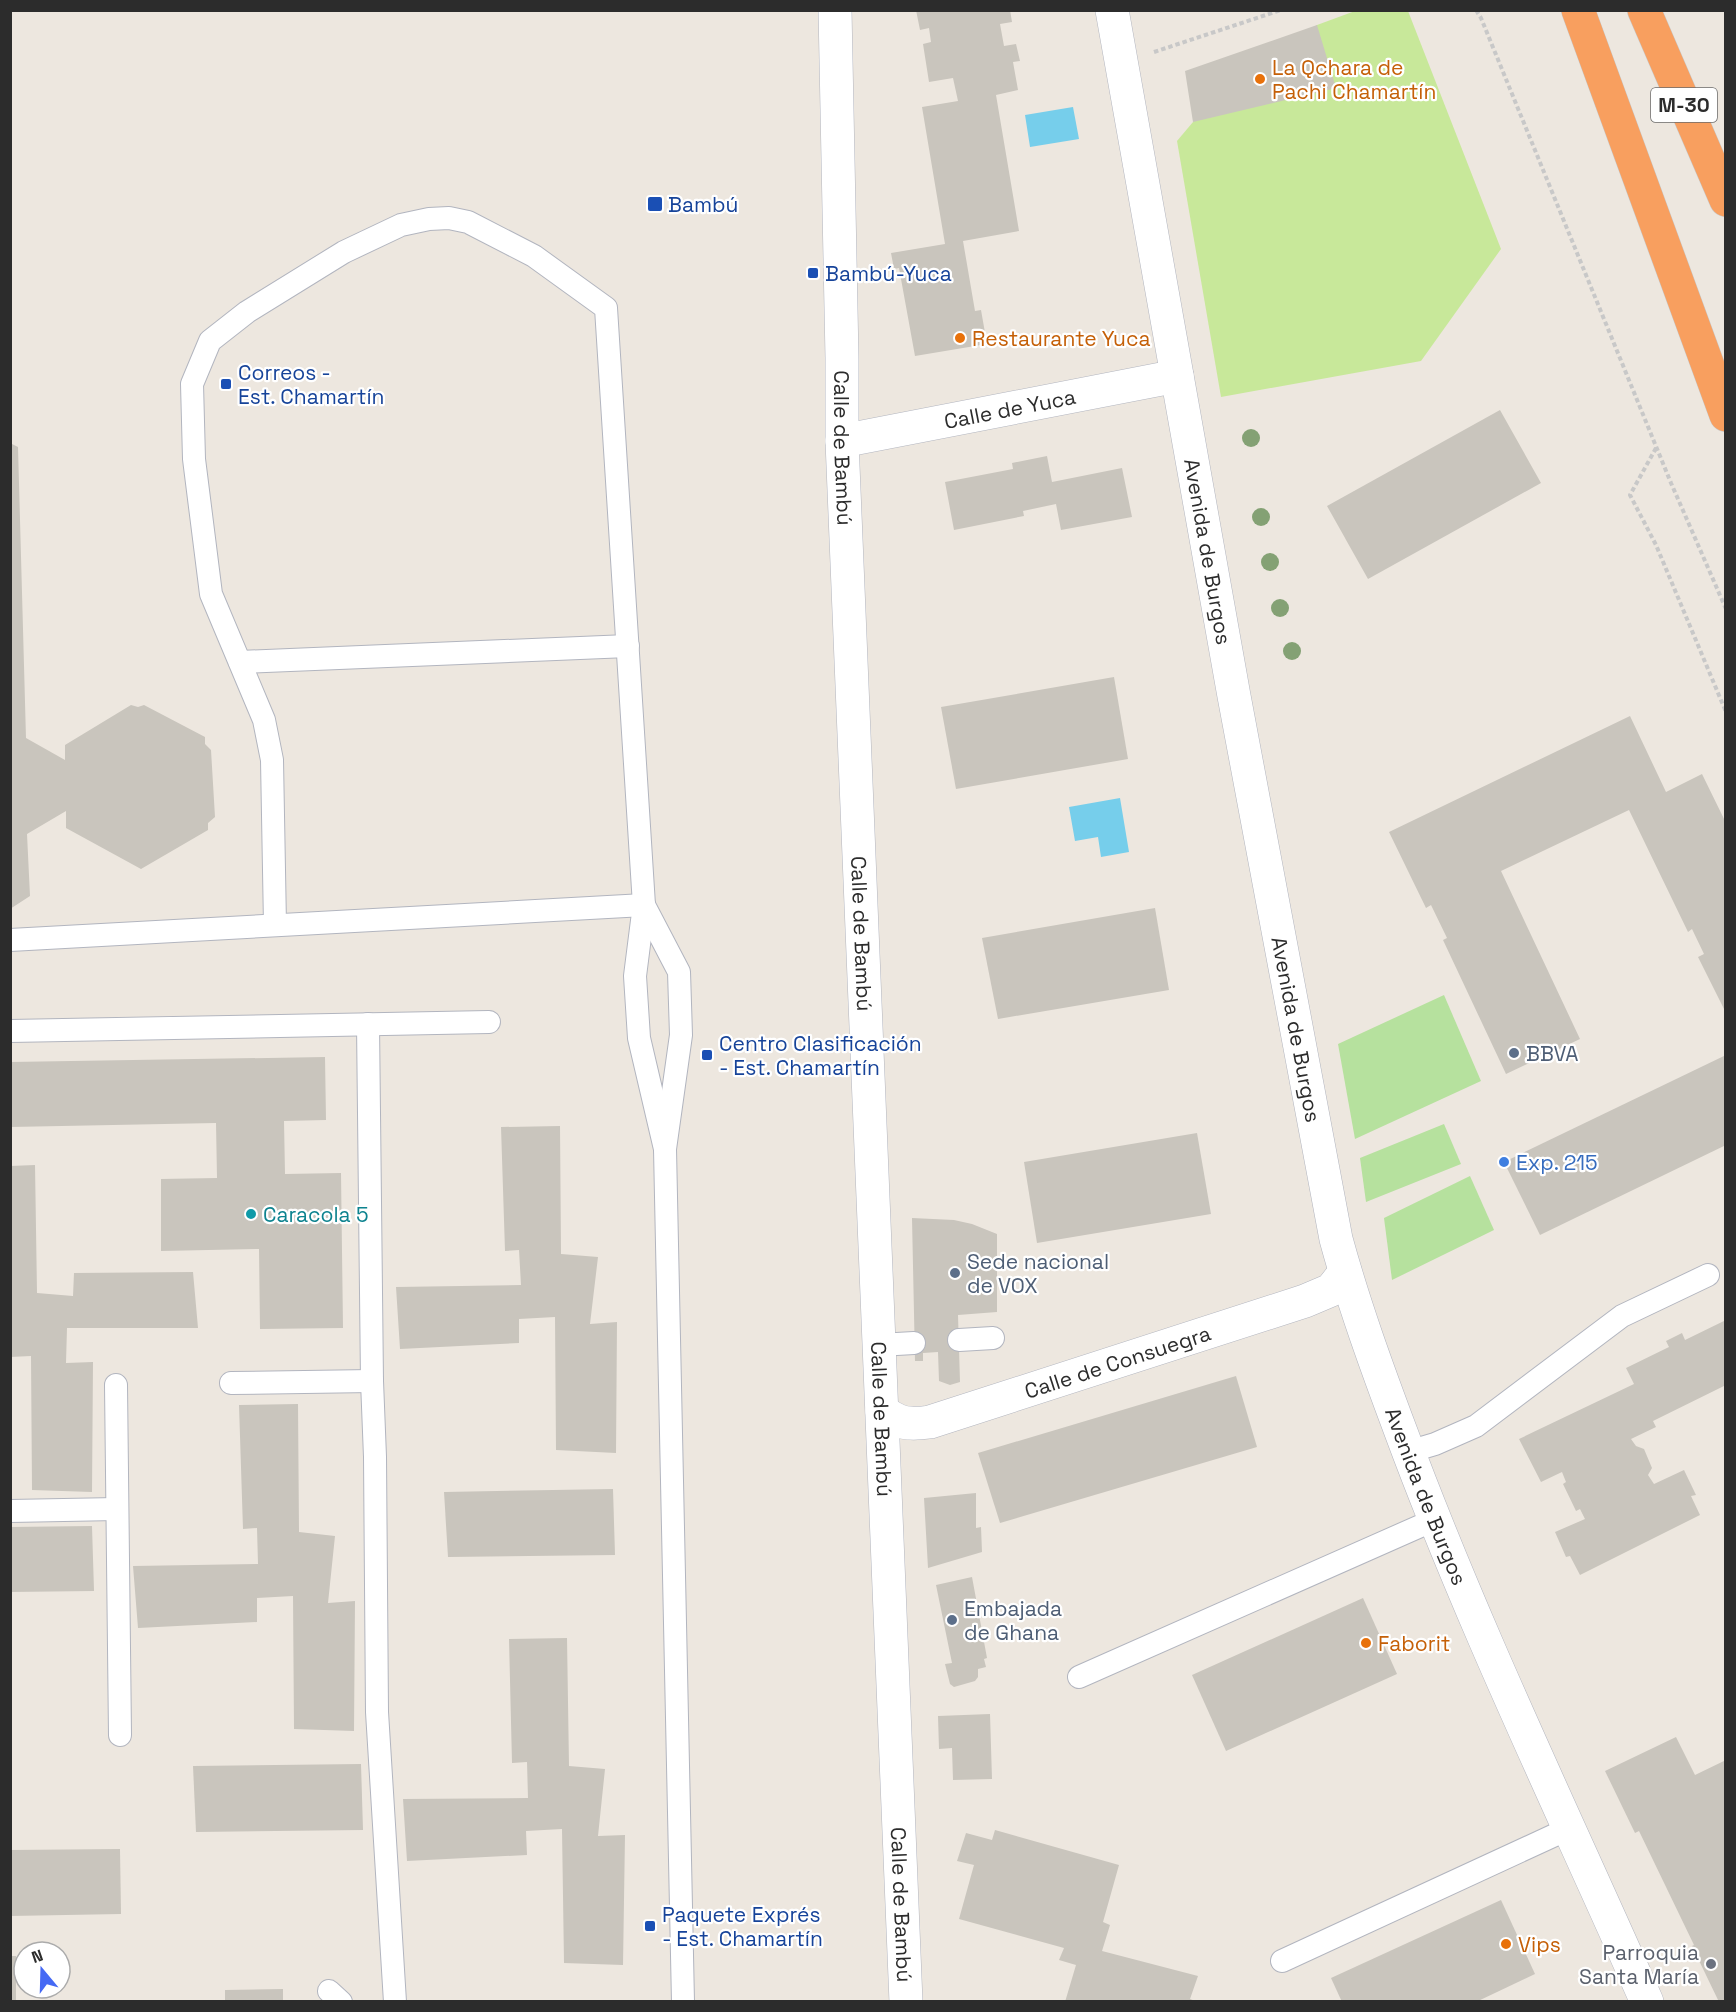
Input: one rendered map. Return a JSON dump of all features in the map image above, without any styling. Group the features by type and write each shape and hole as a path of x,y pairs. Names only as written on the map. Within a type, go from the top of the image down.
{"highway":[{"path":"1578,10 1725,415"},
{"name":"M-30","path":"1644,10 1725,200"}],"street":[{"name":"Calle de Bambú","path":"834,10 842,441 906,2001"},
{"name":"Avenida de Burgos","path":"1112,10 1336,1239 1360,1322 1434,1520 1483,1638 1647,2001"},
{"name":"Calle de Yuca","path":"842,441 1177,375"},
{"name":"Calle de Consuegra","path":"882,1411 897,1421 912,1424 930,1422 1305,1301 1331,1290 1345,1272"}],"lane":[{"path":"275,925 272,760 264,720 211,594 194,459 192,384 210,341 247,312 344,252 401,225 429,219 449,218 468,222 534,256 606,308 644,904 635,976 639,1038 665,1149"},
{"path":"240,662 628,646"},
{"path":"10,940 644,904"},
{"path":"644,904 679,972 681,1035 665,1149 683,2001"},
{"path":"10,1031 489,1022"},
{"path":"368,1024 377,1712 395,2001"},
{"path":"1408,1452 1435,1444 1476,1426 1622,1316 1708,1275"},
{"path":"959,1340 993,1338"},
{"path":"879,1345 914,1343"},
{"path":"231,1383 372,1381"},
{"path":"116,1385 120,1735"},
{"path":"10,1511 117,1509"},
{"path":"1078,1677 1434,1520"},
{"path":"1282,1962 1570,1828"}],"path":[{"path":"1152,52 1281,10"},
{"path":"1476,10 1725,609"},
{"path":"1656,447 1630,495 1656,545 1725,712"}],"green space":[{"path":"1355,11 1408,11 1501,249 1421,361 1221,397 1177,141 1193,122 1317,25"},
{"path":"1444,995 1481,1081 1355,1139 1338,1044"},
{"path":"1444,1124 1461,1164 1366,1202 1360,1158"},
{"path":"1470,1176 1494,1230 1392,1280 1384,1218"}],"water":[{"path":"1073,107 1079,139 1030,147 1025,115"},
{"path":"1120,798 1129,852 1101,857 1098,837 1075,841 1069,807"}],"building":[{"path":"916,10 1010,10 1012,22 1000,24 1004,46 1016,44 1020,61 1013,62 1018,90 996,95 1019,231 963,241 975,311 981,310 987,344 915,356 899,268 894,269 891,253 945,244 922,107 958,101 953,78 929,82 923,44 931,42 929,28 920,30"},
{"name":"La Qchara de Pachi Chamartín","path":"1317,25 1336,88 1193,122 1185,71"},
{"path":"1500,410 1541,483 1368,579 1327,506"},
{"path":"10,443 18,447 26,738 65,760 65,745 131,705 138,707 144,705 205,737 205,744 211,750 215,817 208,823 208,830 141,869 66,828 66,811 27,834 30,896 10,909"},
{"path":"1047,456 1052,482 1122,468 1132,517 1061,530 1056,504 1023,511 1024,516 954,530 945,482 1013,469 1012,463"},
{"path":"1114,677 1128,759 956,789 941,707"},
{"path":"1630,716 1666,792 1702,774 1726,823 1726,1013 1698,957 1704,954 1692,929 1688,932 1629,810 1501,871 1580,1039 1506,1074 1443,940 1447,938 1431,905 1426,908 1389,832"},
{"path":"1155,908 1169,990 998,1019 982,938"},
{"path":"1726,1055 1726,1145 1540,1235 1504,1162"},
{"name":"Caracola 5","path":"325,1057 326,1120 284,1121 285,1174 341,1173 343,1328 260,1329 259,1249 161,1251 161,1179 217,1178 216,1123 10,1127 10,1062"},
{"path":"560,1126 561,1254 598,1257 590,1324 617,1322 616,1453 556,1450 555,1317 519,1319 519,1343 400,1349 396,1287 521,1285 519,1250 505,1251 501,1127"},
{"path":"1197,1133 1211,1214 1037,1243 1024,1162"},
{"path":"35,1165 37,1293 73,1296 74,1273 193,1272 198,1328 67,1328 66,1363 93,1362 92,1492 32,1490 31,1356 10,1357 10,1166"},
{"name":"Sede nacional de VOX","path":"912,1218 954,1220 997,1234 997,1312 958,1315 960,1382 950,1385 939,1381 938,1352 923,1353 923,1361 915,1361"},
{"path":"1726,1320 1726,1385 1653,1421 1656,1427 1631,1439 1636,1446 1644,1449 1652,1468 1648,1475 1654,1484 1684,1470 1696,1495 1691,1496 1700,1515 1580,1575 1570,1556 1566,1557 1555,1532 1585,1519 1580,1509 1576,1511 1563,1484 1566,1482 1562,1472 1541,1482 1519,1439 1634,1384 1626,1368 1669,1347 1666,1341 1682,1333 1685,1340"},
{"path":"1236,1376 1257,1447 1000,1523 978,1453"},
{"path":"298,1404 299,1532 335,1536 328,1603 355,1601 354,1731 294,1729 293,1596 257,1598 257,1622 138,1628 133,1566 258,1564 257,1528 243,1529 239,1405"},
{"path":"613,1489 615,1555 448,1557 444,1492"},
{"path":"976,1493 976,1528 981,1527 982,1552 928,1568 924,1498"},
{"path":"92,1526 94,1591 10,1592 10,1527"},
{"path":"972,1577 987,1658 984,1659 986,1667 978,1669 978,1677 975,1681 954,1687 950,1684 945,1664 952,1663 936,1585"},
{"path":"1363,1598 1397,1674 1226,1751 1192,1675"},
{"path":"567,1638 569,1766 605,1769 598,1836 625,1835 623,1965 564,1963 562,1829 526,1831 527,1855 407,1861 403,1799 528,1798 527,1762 512,1763 509,1639"},
{"path":"990,1714 992,1779 953,1780 952,1748 939,1749 938,1716"},
{"path":"1676,1737 1695,1775 1726,1760 1726,2002 1719,2002 1639,1831 1635,1833 1605,1771"},
{"path":"361,1764 363,1830 196,1832 193,1766"},
{"path":"995,1830 1119,1865 1103,1922 1110,1925 1102,1951 1198,1976 1190,1999 1198,2002 1065,2002 1076,1965 1059,1960 1064,1948 959,1919 974,1865 957,1861 966,1833 992,1840"},
{"path":"120,1849 121,1914 10,1916 10,1850"},
{"path":"1501,1900 1535,1974 1476,2002 1342,2002 1331,1978"},
{"path":"10,1956 12,1956 12,2000 16,2002 10,2002"},
{"path":"283,1989 283,2002 225,2002 225,1990"}],"place":[{"name":"La Qchara de Pachi Chamartín","path":"1260,79"},
{"name":"Bambú","path":"655,204"},
{"name":"Bambú-Yuca","path":"813,273"},
{"name":"Restaurante Yuca","path":"960,338"},
{"name":"Correos - Est. Chamartín","path":"226,384"},
{"name":"BBVA","path":"1514,1053"},
{"name":"Centro Clasificación - Est. Chamartín","path":"707,1055"},
{"name":"Exp. 215","path":"1504,1162"},
{"name":"Caracola 5","path":"251,1214"},
{"name":"Sede nacional de VOX","path":"955,1273"},
{"name":"Embajada de Ghana","path":"952,1620"},
{"name":"Faborit","path":"1366,1643"},
{"name":"Paquete Exprés - Est. Chamartín","path":"650,1926"},
{"name":"Vips","path":"1506,1944"},
{"name":"Parroquia Santa María","path":"1711,1964"}]}
